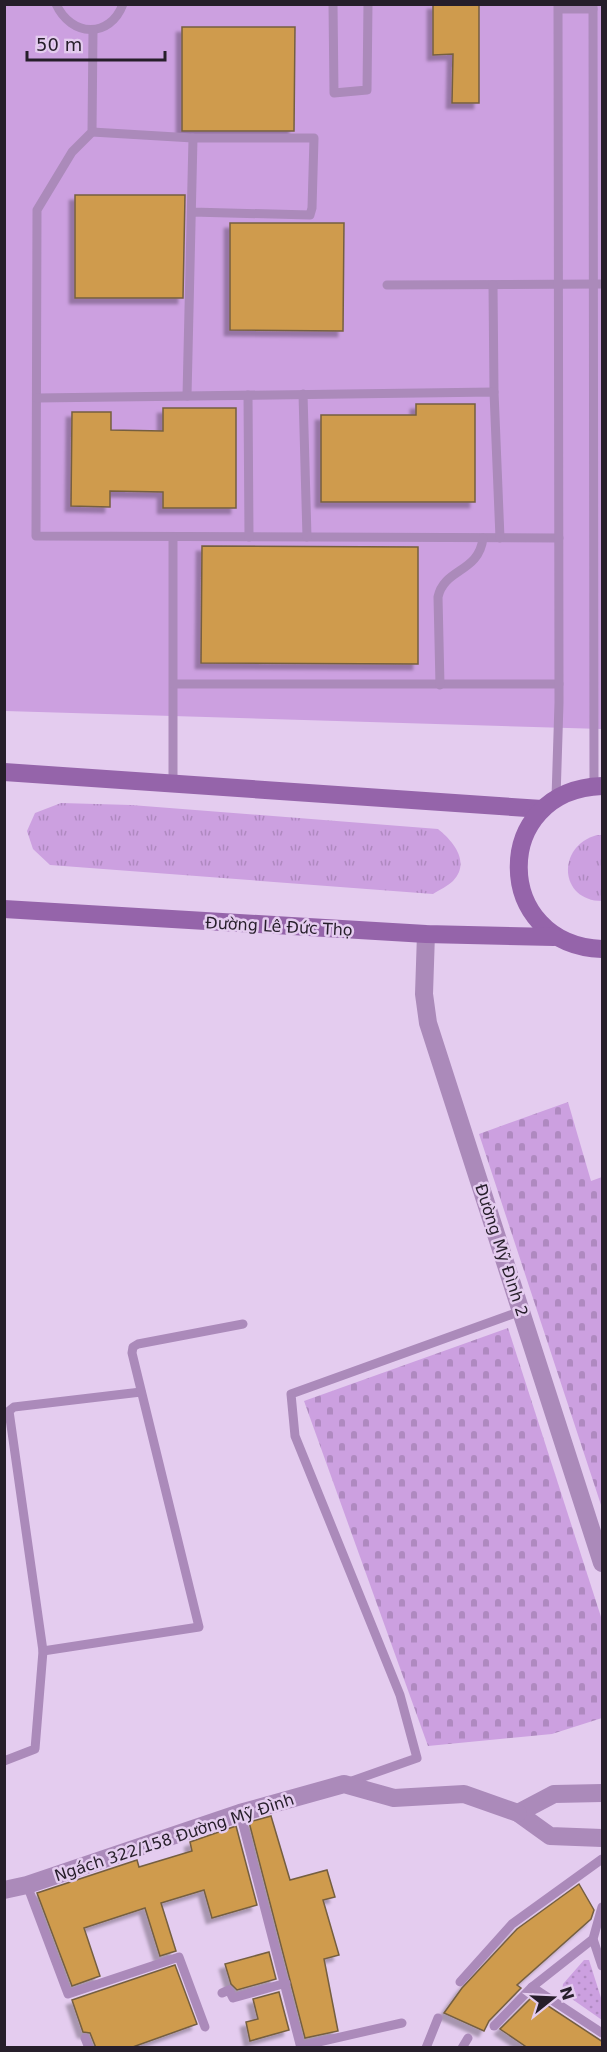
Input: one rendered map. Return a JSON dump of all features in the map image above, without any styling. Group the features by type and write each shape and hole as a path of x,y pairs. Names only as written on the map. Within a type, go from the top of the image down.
{"main road":[{"path":"4,772 173,784 549,803"},
{"path":"598,786 583,787 549,803 529,826 521,847 518,868 521,890 530,910 554,937 585,949 603,950"},
{"name":"Đường Lê Đức Thọ","path":"4,909 426,934 554,937"}],"street":[{"name":"Đường Mỹ Đình 2","path":"426,934 424,994 428,1023 603,1563"},
{"name":"Ngách 322/158 Đường Mỹ Đình","path":"4,1890 27,1885 240,1813 344,1784"},
{"path":"344,1784 394,1798 464,1794 518,1814 550,1836 603,1838"},
{"path":"518,1814 555,1794 603,1793"}],"lane":[{"path":"56,4 62,16 70,24 93,30 113,22 123,4"},
{"path":"333,4 334,93 367,90 368,4"},
{"path":"549,803 559,684 558,7 593,7 592,284 598,400 598,786"},
{"path":"93,30 92,132 72,152 37,210 36,536 559,538"},
{"path":"92,132 193,138 314,138 310,215 192,212"},
{"path":"187,396 193,138"},
{"path":"387,285 603,284"},
{"path":"493,285 494,392 500,538"},
{"path":"37,398 494,392"},
{"path":"303,394 307,537"},
{"path":"248,395 249,537"},
{"path":"173,537 173,784"},
{"path":"440,685 438,597 440,586 477,558 483,538"},
{"path":"174,684 559,684"},
{"path":"344,1784 417,1758 400,1695 295,1436 291,1394 521,1311"},
{"path":"43,1652 199,1627 141,1392 133,1347 243,1324"},
{"path":"4,1761 35,1749 43,1652 9,1411 14,1407 141,1392"},
{"path":"240,1813 301,2047 402,2023"},
{"path":"460,1982 512,1924 603,1859"},
{"path":"27,1885 68,1994 179,1957 205,2027"},
{"path":"494,2026 532,1987 593,1940 603,1907"},
{"path":"593,1940 603,1966"},
{"path":"222,1993 230,1990 233,1998 286,1983"},
{"path":"532,1987 603,2032"},
{"path":"426,2048 438,2018"},
{"path":"462,2048 468,2038"}],"green space":[{"path":"5,5 602,5 602,729 5,711"},
{"path":"61,803 131,805 438,829 458,852 460,867 453,881 433,894 50,865 33,849 27,831 35,813"},
{"path":"602,835 602,901 588,899 577,892 568,872 569,861 574,850 584,841"},
{"path":"568,1102 591,1181 602,1177 602,1508 479,1134"},
{"path":"508,1328 602,1620 602,1718 552,1734 428,1746 304,1401"},
{"path":"584,1960 589,1960 602,2001 602,2020 562,1992 563,1984"}],"building":[{"path":"433,4 479,4 479,103 452,103 453,54 433,55"},
{"path":"182,27 295,27 294,131 182,131"},
{"path":"75,195 185,195 183,298 75,298"},
{"path":"230,223 344,223 343,331 230,330"},
{"path":"416,404 475,404 475,502 321,502 321,415 416,415"},
{"path":"163,408 236,408 236,508 163,508 163,492 110,491 110,507 71,506 72,412 111,412 111,430 163,431"},
{"path":"202,546 418,547 418,664 201,663"},
{"path":"271,1816 290,1880 327,1870 335,1897 323,1900 339,1955 324,1959 338,2031 305,2038 249,1822"},
{"path":"236,1826 257,1905 212,1918 204,1890 161,1903 176,1951 160,1956 145,1908 84,1928 100,1976 72,1986 37,1893 137,1860 139,1867 192,1851 190,1842"},
{"path":"579,1884 594,1910 591,1919 517,1985 521,1988 489,2021 484,2031 444,2013 462,1988 517,1929"},
{"path":"269,1952 276,1979 237,1990 231,1984 225,1964"},
{"path":"175,1965 197,2024 130,2048 96,2048 90,2033 83,2032 72,2000"},
{"path":"279,1992 289,2030 250,2041 246,2022 258,2019 253,1999"},
{"path":"533,1996 603,2042 603,2048 528,2048 500,2029"}]}
